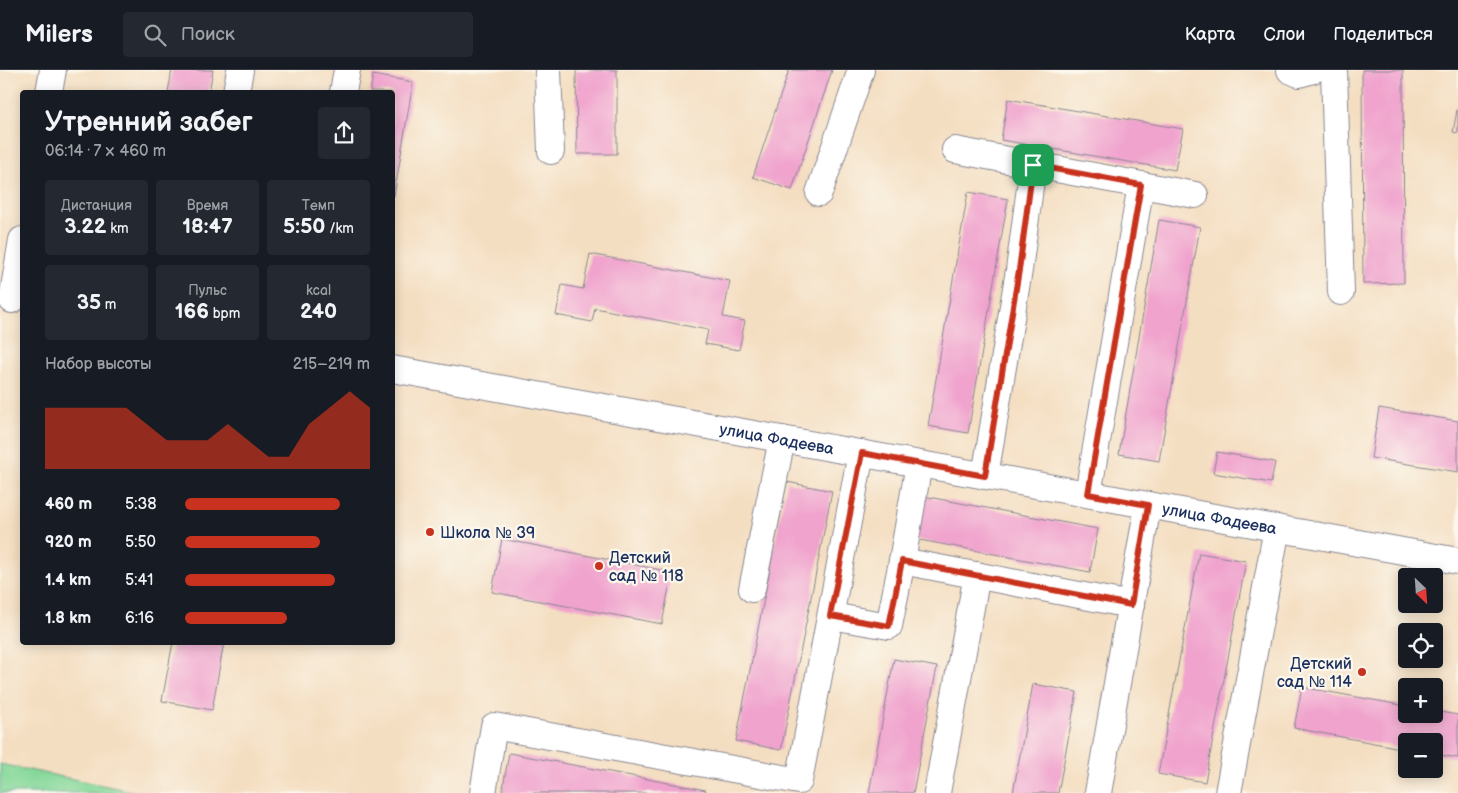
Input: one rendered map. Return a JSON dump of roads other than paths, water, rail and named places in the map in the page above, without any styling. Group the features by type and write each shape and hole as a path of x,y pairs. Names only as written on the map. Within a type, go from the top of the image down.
{"street":[{"path":"49,90 53,70"},
{"path":"236,90 240,70"},
{"path":"343,90 347,70"},
{"path":"548,70 551,151"},
{"path":"819,193 861,70"},
{"path":"1290,70 1299,74 1314,70"},
{"path":"1334,70 1341,292"},
{"path":"955,150 1195,195"},
{"path":"985,476 1019,270 1033,165"},
{"path":"1088,494 1141,185"},
{"path":"11,300 20,251"},
{"name":"улица Фадеева","path":"395,370 1458,561"},
{"path":"752,589 782,439"},
{"path":"483,793 494,726 799,781 862,453"},
{"path":"830,616 889,626 919,464"},
{"path":"1098,793 1148,505"},
{"path":"1228,793 1276,528"},
{"path":"902,561 1131,605"},
{"path":"937,793 977,575"}],"place":[{"name":"Школа № 39","path":"430,532"},
{"name":"Детский сад № 118","path":"599,566"},
{"name":"Детский сад № 114","path":"1362,672"}]}
